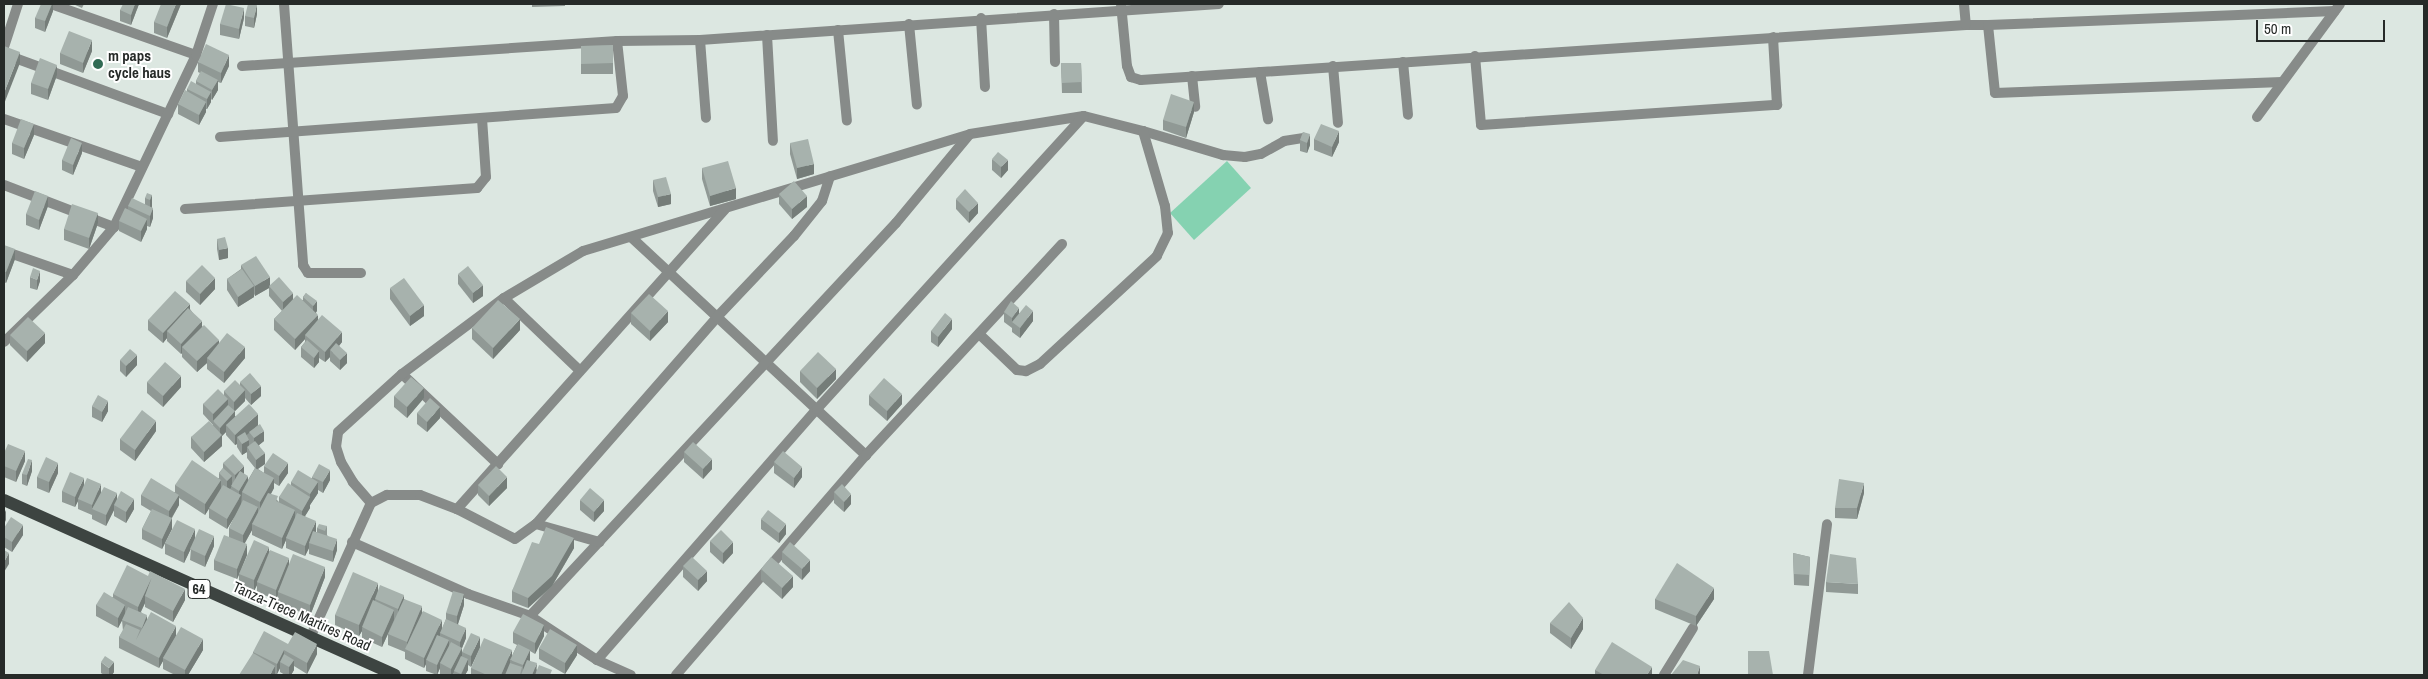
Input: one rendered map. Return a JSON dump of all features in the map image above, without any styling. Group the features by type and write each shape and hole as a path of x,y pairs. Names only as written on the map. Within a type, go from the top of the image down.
{"main road":[{"name":"Tanza-Trece Martires Road","path":"4,500 395,675"}],"street":[{"path":"4,47 18,4"},
{"path":"52,4 196,55"},
{"path":"4,342 74,275 114,227 196,55 213,4"},
{"path":"284,4 302,265 308,274 361,273"},
{"path":"242,66 617,41 700,40 1054,14 1121,7 1219,4"},
{"path":"1964,4 1966,25"},
{"path":"1121,7 1127,66 1131,77 1141,80 1475,56 1966,25 2337,7"},
{"path":"2257,117 2337,7"},
{"path":"1054,14 1056,62"},
{"path":"981,18 985,87"},
{"path":"909,24 917,105"},
{"path":"1988,25 1995,92 2282,82"},
{"path":"838,30 847,121"},
{"path":"767,35 773,141"},
{"path":"1475,56 1481,125 1501,124 1777,105 1773,37"},
{"path":"700,40 706,118"},
{"path":"220,137 616,108 622,96 617,41"},
{"path":"4,54 168,114"},
{"path":"1402,62 1408,115"},
{"path":"1333,66 1338,123"},
{"path":"1260,72 1268,119"},
{"path":"1192,76 1195,107"},
{"path":"597,660 817,409 1084,116"},
{"path":"371,503 353,482 342,462 336,447 338,432 402,374 504,298 583,250 970,134 1084,116 1223,155 1245,157 1261,154 1284,140 1304,138"},
{"path":"185,209 298,203 477,188 486,177 482,118"},
{"path":"4,119 142,168"},
{"path":"979,334 1016,370 1026,371 1040,364 1157,256 1168,234 1165,206 1143,131"},
{"path":"530,616 896,223 970,134"},
{"path":"310,638 371,503 388,495 403,493 420,495 457,509 515,539 536,524 717,317 794,236 822,201 830,176"},
{"path":"4,185 114,227"},
{"path":"457,509 726,208"},
{"path":"631,237 866,455"},
{"path":"676,675 866,455 1062,244"},
{"path":"4,250 74,275"},
{"path":"504,298 580,371"},
{"path":"402,374 498,464"},
{"path":"536,524 599,542"},
{"path":"1808,675 1827,524"},
{"path":"352,542 468,594 530,616 597,660 631,675"},
{"path":"1664,675 1693,628"}],"green space":[{"path":"1227,161 1251,188 1194,240 1170,213"}],"building":[{"path":"41,4 52,4 45,21 35,18"},
{"path":"123,4 135,4 131,15 120,10"},
{"path":"161,4 176,4 167,27 154,22"},
{"path":"226,4 244,8 239,29 220,24"},
{"path":"248,4 257,4 254,18 245,16"},
{"path":"69,31 92,40 83,63 60,53"},
{"path":"206,44 229,55 221,73 198,62"},
{"path":"613,45 613,63 581,64 581,46"},
{"path":"4,46 20,52 4,93"},
{"path":"40,58 57,65 48,89 31,83"},
{"path":"1061,63 1081,63 1082,82 1062,83"},
{"path":"201,71 218,80 212,90 196,81"},
{"path":"191,81 211,92 207,99 187,89"},
{"path":"185,90 206,102 199,115 178,104"},
{"path":"1171,94 1194,102 1186,127 1163,120"},
{"path":"21,119 34,124 24,148 12,143"},
{"path":"1321,124 1339,131 1332,147 1314,139"},
{"path":"1303,132 1310,134 1307,143 1300,140"},
{"path":"71,138 82,143 73,165 62,160"},
{"path":"808,139 814,164 797,168 790,143"},
{"path":"998,152 1008,160 1001,167 992,159"},
{"path":"728,161 736,188 710,196 702,168"},
{"path":"666,177 671,194 658,197 653,180"},
{"path":"794,181 807,196 792,209 779,194"},
{"path":"965,189 978,203 969,212 956,199"},
{"path":"35,191 48,196 39,220 26,214"},
{"path":"147,193 152,195 150,200 145,198"},
{"path":"132,198 153,208 150,216 128,206"},
{"path":"72,204 98,213 89,238 64,229"},
{"path":"125,208 147,219 141,231 119,221"},
{"path":"225,237 228,248 219,250 217,239"},
{"path":"4,245 15,249 6,272 4,272"},
{"path":"256,256 270,277 255,286 241,265"},
{"path":"202,265 215,278 200,294 186,281"},
{"path":"468,266 483,285 473,293 458,274"},
{"path":"33,268 40,271 37,280 30,277"},
{"path":"242,269 254,286 238,297 227,279"},
{"path":"279,277 293,293 283,302 269,286"},
{"path":"404,278 424,305 410,316 390,288"},
{"path":"175,291 190,304 163,333 148,320"},
{"path":"306,293 317,301 313,306 303,297"},
{"path":"649,294 668,311 650,331 631,313"},
{"path":"297,295 318,315 295,339 274,319"},
{"path":"498,300 520,319 493,348 472,328"},
{"path":"1011,301 1019,308 1012,318 1004,312"},
{"path":"1026,305 1033,311 1020,328 1012,322"},
{"path":"188,308 202,321 181,344 167,331"},
{"path":"945,313 952,319 938,337 931,331"},
{"path":"322,315 342,332 325,352 305,335"},
{"path":"28,317 45,333 27,351 10,335"},
{"path":"204,325 219,340 197,361 182,347"},
{"path":"227,333 245,347 224,372 207,358"},
{"path":"307,340 319,351 314,358 301,347"},
{"path":"336,343 347,353 340,360 330,350"},
{"path":"130,349 137,355 126,366 120,360"},
{"path":"818,352 836,369 817,388 800,371"},
{"path":"165,362 181,376 163,396 147,382"},
{"path":"250,373 261,386 251,394 240,382"},
{"path":"411,377 424,388 407,407 394,396"},
{"path":"884,378 902,394 887,411 869,395"},
{"path":"235,380 245,390 234,402 224,391"},
{"path":"218,389 228,399 213,414 203,404"},
{"path":"98,395 108,401 102,412 92,406"},
{"path":"430,398 440,407 427,422 417,413"},
{"path":"249,404 258,414 235,435 226,425"},
{"path":"228,405 235,411 220,428 213,421"},
{"path":"142,410 156,421 135,450 120,439"},
{"path":"209,421 222,435 204,452 191,437"},
{"path":"260,424 264,431 254,438 249,432"},
{"path":"245,432 249,440 242,444 237,437"},
{"path":"255,441 265,453 256,460 247,447"},
{"path":"693,442 712,459 703,469 684,452"},
{"path":"8,444 25,451 16,471 4,466 4,453"},
{"path":"783,451 802,467 794,478 774,462"},
{"path":"273,453 288,463 279,476 264,466"},
{"path":"233,454 244,466 235,475 223,463"},
{"path":"46,457 58,463 49,482 37,477"},
{"path":"28,459 32,460 27,475 22,474"},
{"path":"192,460 221,480 205,504 175,485"},
{"path":"319,464 330,470 323,482 312,477"},
{"path":"496,466 507,477 489,496 478,485"},
{"path":"223,468 232,476 227,481 219,473"},
{"path":"255,468 274,478 260,502 242,492"},
{"path":"298,470 318,482 310,494 291,482"},
{"path":"240,471 248,476 239,491 231,486"},
{"path":"70,472 84,478 75,497 62,491"},
{"path":"87,478 101,484 92,505 78,499"},
{"path":"151,478 179,495 169,511 141,495"},
{"path":"1839,479 1864,483 1857,508 1835,508"},
{"path":"288,483 310,497 302,511 279,497"},
{"path":"842,484 851,494 844,502 834,492"},
{"path":"223,485 241,495 227,519 209,508"},
{"path":"104,487 117,493 106,515 92,509"},
{"path":"590,488 604,500 594,512 580,500"},
{"path":"121,491 134,499 126,512 114,505"},
{"path":"268,493 278,496 276,501 295,510 282,538 252,524"},
{"path":"243,500 258,507 243,535 229,528"},
{"path":"152,509 172,518 162,539 142,529"},
{"path":"768,510 786,524 779,533 761,519"},
{"path":"297,513 316,521 305,546 286,538"},
{"path":"11,517 23,525 12,542 4,537 4,528"},
{"path":"177,520 195,529 184,552 165,543"},
{"path":"319,524 327,526 325,531 317,528"},
{"path":"546,527 574,538 552,576 528,598 512,591 532,542 539,544"},
{"path":"199,529 214,536 205,556 190,549"},
{"path":"721,530 733,542 723,553 710,541"},
{"path":"313,531 337,539 333,551 309,543"},
{"path":"224,535 247,544 237,569 214,560"},
{"path":"254,540 269,547 254,580 239,574"},
{"path":"790,542 810,560 802,569 782,552"},
{"path":"4,550 9,553 4,562"},
{"path":"270,550 289,558 276,590 257,582"},
{"path":"1793,553 1810,557 1809,575 1794,574"},
{"path":"293,554 325,567 310,605 278,592"},
{"path":"1830,554 1856,558 1858,584 1826,582"},
{"path":"692,557 707,571 698,580 683,566"},
{"path":"771,557 793,576 782,588 761,569"},
{"path":"1677,563 1714,588 1696,616 1655,599"},
{"path":"127,565 148,576 150,571 185,589 173,611 145,596 152,577 138,607 113,594"},
{"path":"353,572 378,583 359,625 335,615"},
{"path":"380,585 404,595 398,609 375,599"},
{"path":"453,591 464,594 457,616 446,613"},
{"path":"104,592 125,605 118,618 96,605"},
{"path":"404,599 422,606 407,642 388,634"},
{"path":"373,600 394,610 382,637 362,627"},
{"path":"1569,602 1583,618 1571,638 1550,623"},
{"path":"128,607 147,615 142,628 122,620"},
{"path":"423,611 442,620 424,658 405,649"},
{"path":"151,612 176,626 159,658 119,637 126,624 140,630 136,640"},
{"path":"523,614 544,625 535,643 513,632"},
{"path":"446,619 466,628 460,642 440,633"},
{"path":"181,627 203,639 185,670 163,658"},
{"path":"550,629 577,645 565,663 539,648"},
{"path":"264,631 288,644 295,632 317,644 307,663 284,650 277,664 253,652"},
{"path":"471,633 480,637 471,656 462,652"},
{"path":"437,635 449,640 437,665 426,660"},
{"path":"484,638 512,650 501,675 487,675 471,668"},
{"path":"451,642 462,648 451,669 440,663"},
{"path":"1612,642 1652,667 1647,675 1604,675 1595,670"},
{"path":"518,644 530,650 523,665 510,660"},
{"path":"1748,651 1769,651 1773,675 1748,675"},
{"path":"253,653 275,666 270,675 239,675"},
{"path":"284,654 294,660 289,667 280,662"},
{"path":"105,656 114,662 109,668 101,662"},
{"path":"461,656 468,659 461,674 454,671"},
{"path":"527,660 537,663 532,675 521,675"},
{"path":"1683,660 1700,666 1697,675 1671,675"},
{"path":"510,663 522,667 520,675 505,675"},
{"path":"539,665 552,670 550,675 535,675"}],"place":[{"name":"m paps cycle haus","path":"98,64"}]}
